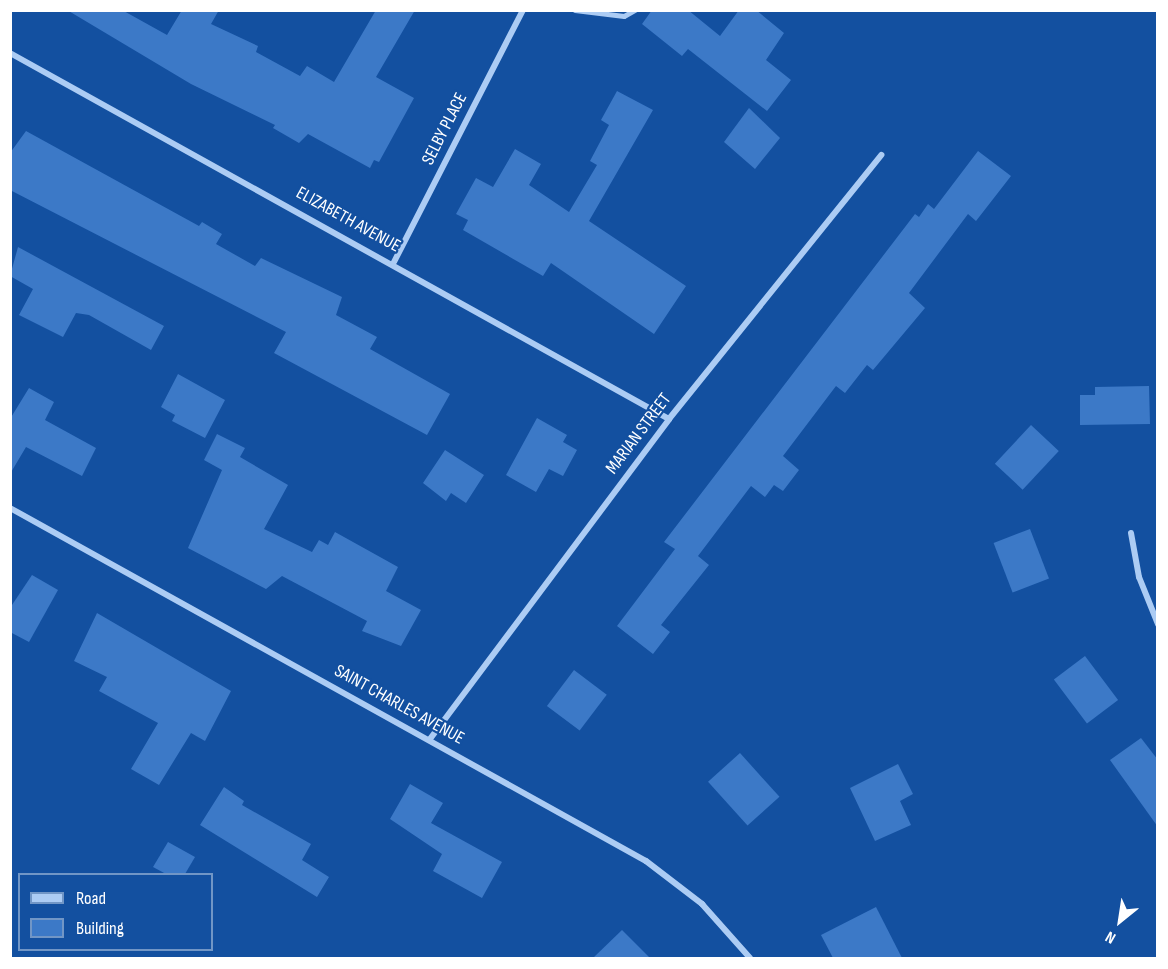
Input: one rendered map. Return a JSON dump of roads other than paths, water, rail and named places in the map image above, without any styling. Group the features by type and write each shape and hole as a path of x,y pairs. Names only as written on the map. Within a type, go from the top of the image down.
{"street":[{"name":"SELBY PLACE","path":"394,262 523,10"},
{"name":"ELIZABETH AVENUE","path":"10,53 394,262 669,419"},
{"name":"MARIAN STREET","path":"430,739 669,419 881,155"},
{"name":"SAINT CHARLES AVENUE","path":"10,508 430,739 646,861 702,904 750,958"},
{"path":"1131,533 1139,577 1158,624"}],"lane":[{"path":"575,10 624,16 635,10"}]}
